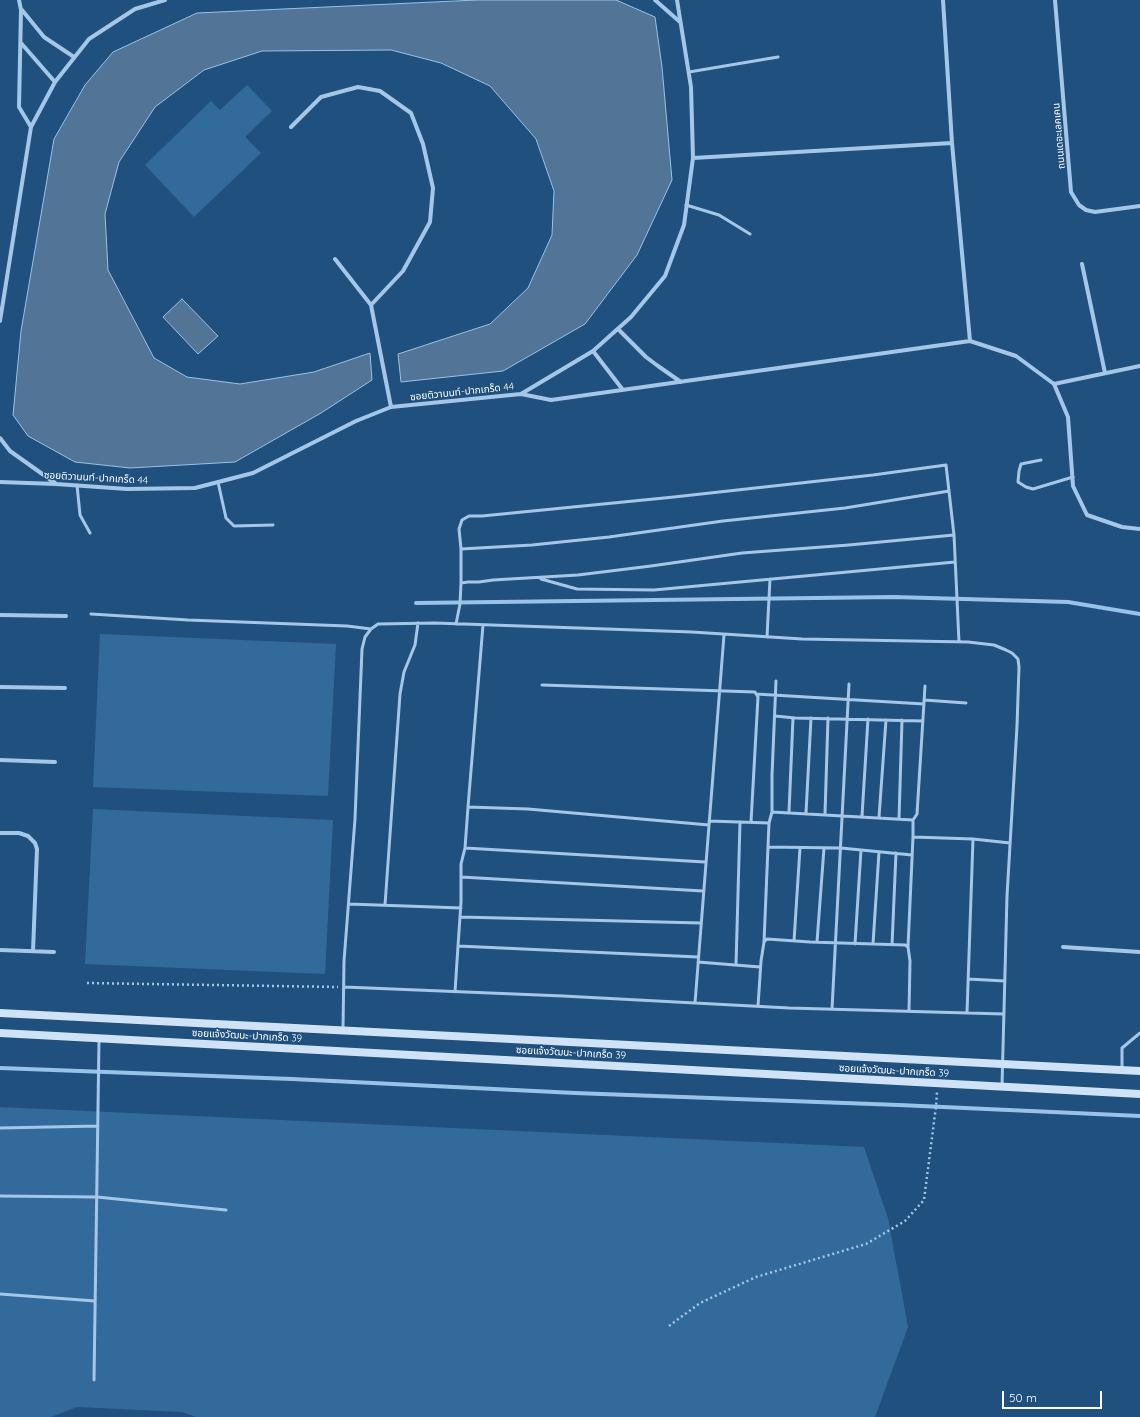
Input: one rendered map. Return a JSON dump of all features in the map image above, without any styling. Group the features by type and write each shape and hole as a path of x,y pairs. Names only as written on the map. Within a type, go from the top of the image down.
{"main road":[{"name":"ซอยแจ้งวัฒนะ-ปากเกร็ด 39","path":"0,1013 1140,1071"},
{"name":"ซอยแจ้งวัฒนะ-ปากเกร็ด 39","path":"0,1033 1140,1094"}],"street":[{"path":"19,0 21,10 18,106 31,127"},
{"path":"0,322 31,127 56,82 89,39 135,9 165,0"},
{"path":"656,0 680,23"},
{"name":"ซอยติวานนท์-ปากเกร็ด 44","path":"0,482 77,485 127,489 195,488 253,473 356,421 391,406 521,394 593,351 631,317 665,276 684,225 693,158 691,87 677,0"},
{"path":"943,0 952,143 970,341"},
{"name":"ถนนเดอะเลคเคน","path":"1055,0 1071,192 1079,205 1086,210 1095,212 1140,206"},
{"path":"21,10 44,37 74,57"},
{"path":"20,43 56,82"},
{"path":"291,127 321,97 358,87 380,91 411,114 423,144 432,188 430,222 403,271 372,305"},
{"path":"693,158 952,143"},
{"path":"335,259 372,305 391,406"},
{"path":"1082,264 1105,373"},
{"path":"618,329 646,357 681,382"},
{"path":"521,394 552,400 970,341 1016,356 1054,384 1068,417 1073,486 1087,515 1122,527 1140,529"},
{"path":"593,351 623,390"},
{"path":"1054,384 1140,366"},
{"path":"0,438 10,451 56,484"},
{"path":"0,615 66,616"},
{"path":"0,687 65,688"},
{"path":"0,760 55,762"},
{"path":"0,833 28,836 35,843 37,849 33,951"},
{"path":"1063,947 1140,952"},
{"path":"0,950 54,952"}],"lane":[{"path":"689,72 778,57"},
{"path":"686,205 719,215 750,234"},
{"path":"1041,460 1021,464 1018,482 1033,489 1073,477"},
{"path":"456,624 461,592 461,549 459,528 462,520 469,516 674,497 873,475 946,465 954,535 959,642"},
{"path":"218,482 226,518 234,526 273,525"},
{"path":"77,485 80,515 90,533"},
{"path":"461,549 532,545 609,537 723,521 845,508 949,491"},
{"path":"461,583 578,575 742,553 954,535"},
{"path":"537,578 577,589 654,590 955,562"},
{"path":"767,637 770,579"},
{"path":"91,614 188,620 347,626 371,629"},
{"path":"385,905 400,694 404,672 415,645 418,623"},
{"path":"343,1031 344,961 355,819 362,649 365,637 371,629 378,624 456,624 802,639 959,642 994,645 1012,653 1018,659 1019,667 1018,726 1007,896 1002,1087"},
{"path":"455,992 461,908 461,864 465,848 483,625"},
{"path":"695,1003 724,635"},
{"path":"758,1006 760,967 764,942 769,823 772,812 776,681"},
{"path":"832,1009 849,684"},
{"path":"542,685 755,692 756,694 848,699 966,703"},
{"path":"909,1011 910,961 908,947 912,837 913,820 917,814 925,686"},
{"path":"751,822 758,697 756,694"},
{"path":"775,716 793,718 847,718 923,721"},
{"path":"788,812 793,718"},
{"path":"806,813 811,718"},
{"path":"825,814 828,718"},
{"path":"862,816 868,719"},
{"path":"879,817 886,720"},
{"path":"899,819 902,720"},
{"path":"468,807 528,809 709,823 769,823"},
{"path":"772,812 913,820"},
{"path":"736,965 740,822"},
{"path":"912,837 973,839 1010,843"},
{"path":"968,1013 973,839"},
{"path":"768,847 841,848 912,855"},
{"path":"465,848 705,862"},
{"path":"794,941 800,848"},
{"path":"816,942 824,848"},
{"path":"855,944 860,850"},
{"path":"873,944 879,852"},
{"path":"892,945 896,853"},
{"path":"461,877 703,892"},
{"path":"349,904 461,908"},
{"path":"460,917 701,923"},
{"path":"764,942 768,939 905,945 908,947"},
{"path":"458,946 698,957"},
{"path":"698,962 760,967"},
{"path":"968,979 1005,981"},
{"path":"344,988 563,996 832,1009 1004,1014"},
{"path":"1122,1070 1122,1048 1140,1033"},
{"path":"94,1380 99,1038"},
{"path":"0,1128 98,1126"},
{"path":"0,1196 97,1197 226,1210"},
{"path":"0,1294 95,1301"}],"path":[{"path":"87,983 344,988"},
{"path":"669,1326 700,1303 756,1277 866,1244 905,1221 924,1200 936,1106 937,1083"}],"shaded area":[{"path":"477,0 616,0 655,17 662,67 672,180 637,255 585,324 503,371 401,382 398,354 490,324 528,288 552,235 554,191 536,139 490,86 441,63 391,50 262,51 204,70 155,107 119,162 105,214 108,270 154,358 187,377 240,384 314,372 370,353 372,380 321,413 235,462 130,468 75,462 28,436 13,415 21,331 54,139 85,85 113,52 197,13"},
{"path":"247,85 272,111 245,137 261,153 194,217 145,165 211,101 220,110"},
{"path":"182,299 218,336 198,354 163,317"},
{"path":"100,634 336,644 328,796 93,787"},
{"path":"93,809 333,820 325,974 85,964"},
{"path":"0,1107 864,1147 888,1218 908,1327 875,1417 196,1417 182,1412 77,1407 51,1417 0,1417"}],"waterway":[{"path":"416,603 894,597 1068,602 1140,614"},
{"path":"0,1068 292,1079 575,1093 1140,1116"}]}
